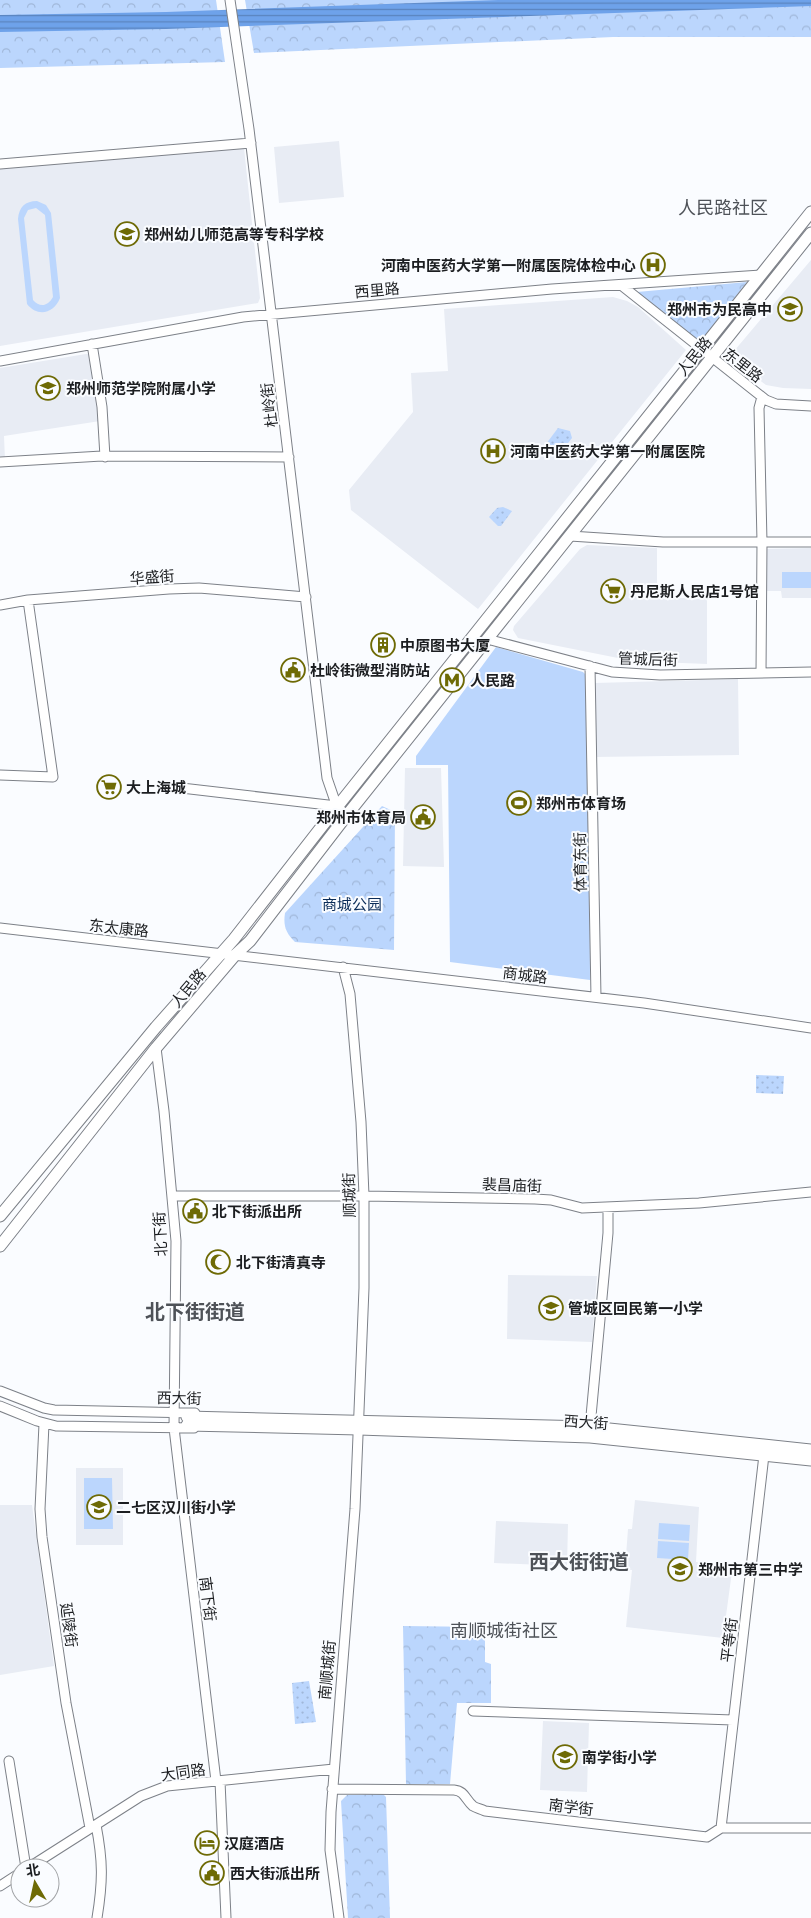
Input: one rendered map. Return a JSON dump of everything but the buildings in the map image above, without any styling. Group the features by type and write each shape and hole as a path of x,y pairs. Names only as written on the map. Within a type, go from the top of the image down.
{"main road":[{"name":"人民路","path":"0,1216 156,1027 234,939 336,807 810,216"},
{"name":"人民路","path":"0,1246 156,1048 236,954 250,941 347,815 811,233"},
{"name":"西大街","path":"187,1421 590,1427 811,1450"},
{"name":"西大街","path":"359,1424 590,1437 811,1460"}],"street":[{"name":"杜岭街","path":"230,0 251,143 328,778 336,807"},
{"path":"0,164 251,143"},
{"name":"西里路","path":"0,361 216,321 272,314 498,293 761,275"},
{"name":"东里路","path":"621,285 762,397 776,404 811,406"},
{"path":"92,344 102,407 105,456"},
{"path":"761,673 762,542 759,408 762,397"},
{"path":"0,462 105,456 289,457"},
{"path":"570,536 664,542 811,542"},
{"name":"华盛街","path":"1,602 179,588 306,597"},
{"path":"0,774 53,777 28,600"},
{"name":"管城后街","path":"487,639 612,672 660,675 811,672"},
{"name":"体育东街","path":"590,666 596,997"},
{"path":"173,787 336,807 347,815"},
{"name":"东太康路","path":"0,928 236,954"},
{"name":"商城路","path":"236,954 649,1003 811,1028"},
{"name":"顺城街","path":"342,968 350,994 361,1122 364,1196 364,1288 359,1424"},
{"name":"北下街","path":"156,1048 176,1241 174,1420"},
{"name":"裴昌庙街","path":"172,1196 535,1198 582,1208 730,1201 811,1192"},
{"path":"590,1427 606,1253 608,1207"},
{"name":"西大街","path":"0,1391 54,1410 344,1432 359,1424"},
{"name":"西大街","path":"0,1406 44,1424 56,1426 174,1420 344,1416 359,1424"},
{"name":"南下街","path":"174,1420 218,1781 226,1918"},
{"name":"延陵街","path":"44,1424 40,1503 42,1537 66,1703 93,1827 101,1851 102,1881 96,1918"},
{"name":"南顺城街","path":"339,1918 330,1850 332,1789 355,1509 359,1424"},
{"name":"平等街","path":"721,1828 764,1455"},
{"path":"473,1711 733,1720"},
{"path":"9,1761 25,1858"},
{"name":"大同路","path":"43,1858 141,1796 167,1786 334,1769"},
{"name":"南学街","path":"332,1789 459,1790 466,1795 474,1807 484,1811 707,1837 721,1828 811,1828"}],"shaded area":[{"path":"339,141 344,197 279,203 274,147"},
{"name":"郑州幼儿师范高等专科学校","path":"244,148 260,298 258,303 0,346 0,169"},
{"name":"郑州市为民高中","path":"811,260 811,389 766,385 729,357"},
{"name":"河南中医药大学第一附属医院","path":"613,297 638,307 686,350 478,609 351,510 349,490 413,412 411,373 448,371 444,309"},
{"name":"郑州师范学院附属小学","path":"92,353 100,421 4,436 5,460 0,460 0,368"},
{"path":"587,545 657,548 657,598 707,598 707,664 633,661 518,638 513,630 514,626 580,549"},
{"path":"811,548 811,598 782,598 781,591 765,591 765,549"},
{"path":"738,679 739,755 595,757 595,683"},
{"name":"郑州市体育局","path":"405,768 441,768 444,867 403,866"},
{"name":"管城区回民第一小学","path":"508,1275 597,1276 592,1342 507,1339"},
{"name":"二七区汉川街小学","path":"76,1468 123,1468 123,1545 76,1545"},
{"name":"郑州市第三中学","path":"635,1500 699,1507 696,1562 733,1564 723,1638 626,1627 632,1570 625,1569 628,1529 632,1529"},
{"path":"0,1505 32,1505 54,1666 0,1675"},
{"path":"496,1521 568,1524 567,1566 494,1563"},
{"name":"南学街小学","path":"543,1721 589,1723 587,1792 540,1790"}],"green space":[{"path":"0,0 216,0 225,62 0,68"},
{"path":"245,0 811,0 811,37 613,37 254,53"},
{"path":"37,201 46,205 51,213 60,298 54,308 45,312 36,311 27,304 18,219 23,206 29,202","holes":["36,208 45,215 53,297 46,304 41,305 33,300 24,218 28,210"]},
{"path":"747,282 699,343 637,292"},
{"path":"558,428 570,431 572,438 556,458 543,448"},
{"path":"503,507 512,511 501,526 498,526 489,517 497,508"},
{"path":"782,572 811,572 811,588 782,588"},
{"name":"郑州市体育场","path":"496,647 583,672 589,678 590,980 450,962 448,765 416,765 416,756"},
{"name":"商城公园","path":"382,806 395,812 394,950 295,942 289,936 286,929 284,922 285,913"},
{"path":"756,1075 784,1076 783,1094 756,1093"},
{"path":"84,1478 112,1478 113,1529 84,1529"},
{"path":"659,1523 690,1525 689,1541 658,1539"},
{"path":"658,1541 689,1543 688,1560 657,1558"},
{"path":"403,1626 485,1627 485,1662 491,1664 491,1703 457,1703 450,1784 406,1784"},
{"path":"309,1681 316,1722 295,1724 292,1683"},
{"path":"383,1794 386,1797 390,1918 348,1918 341,1801 347,1795"}],"water":[{"path":"498,0 811,0 811,6 166,29 0,32 0,15 166,12"}],"place":[{"name":"郑州幼儿师范高等专科学校","path":"127,234"},
{"name":"河南中医药大学第一附属医院体检中心","path":"653,265"},
{"name":"郑州市为民高中","path":"790,309"},
{"name":"郑州师范学院附属小学","path":"48,388"},
{"name":"河南中医药大学第一附属医院","path":"493,451"},
{"name":"丹尼斯人民店1号馆","path":"613,591"},
{"name":"中原图书大厦","path":"383,645"},
{"name":"杜岭街微型消防站","path":"293,670"},
{"name":"人民路","path":"452,680"},
{"name":"大上海城","path":"109,787"},
{"name":"郑州市体育场","path":"519,803"},
{"name":"郑州市体育局","path":"423,817"},
{"name":"北下街派出所","path":"195,1211"},
{"name":"北下街清真寺","path":"218,1262"},
{"name":"管城区回民第一小学","path":"551,1308"},
{"name":"二七区汉川街小学","path":"99,1507"},
{"name":"郑州市第三中学","path":"680,1569"},
{"name":"南学街小学","path":"565,1757"},
{"name":"汉庭酒店","path":"207,1843"},
{"name":"西大街派出所","path":"212,1873"}],"district":[{"name":"人民路社区","path":"723,207"},
{"name":"北下街街道","path":"195,1311"},
{"name":"西大街街道","path":"579,1561"},
{"name":"南顺城街社区","path":"504,1630"}]}
